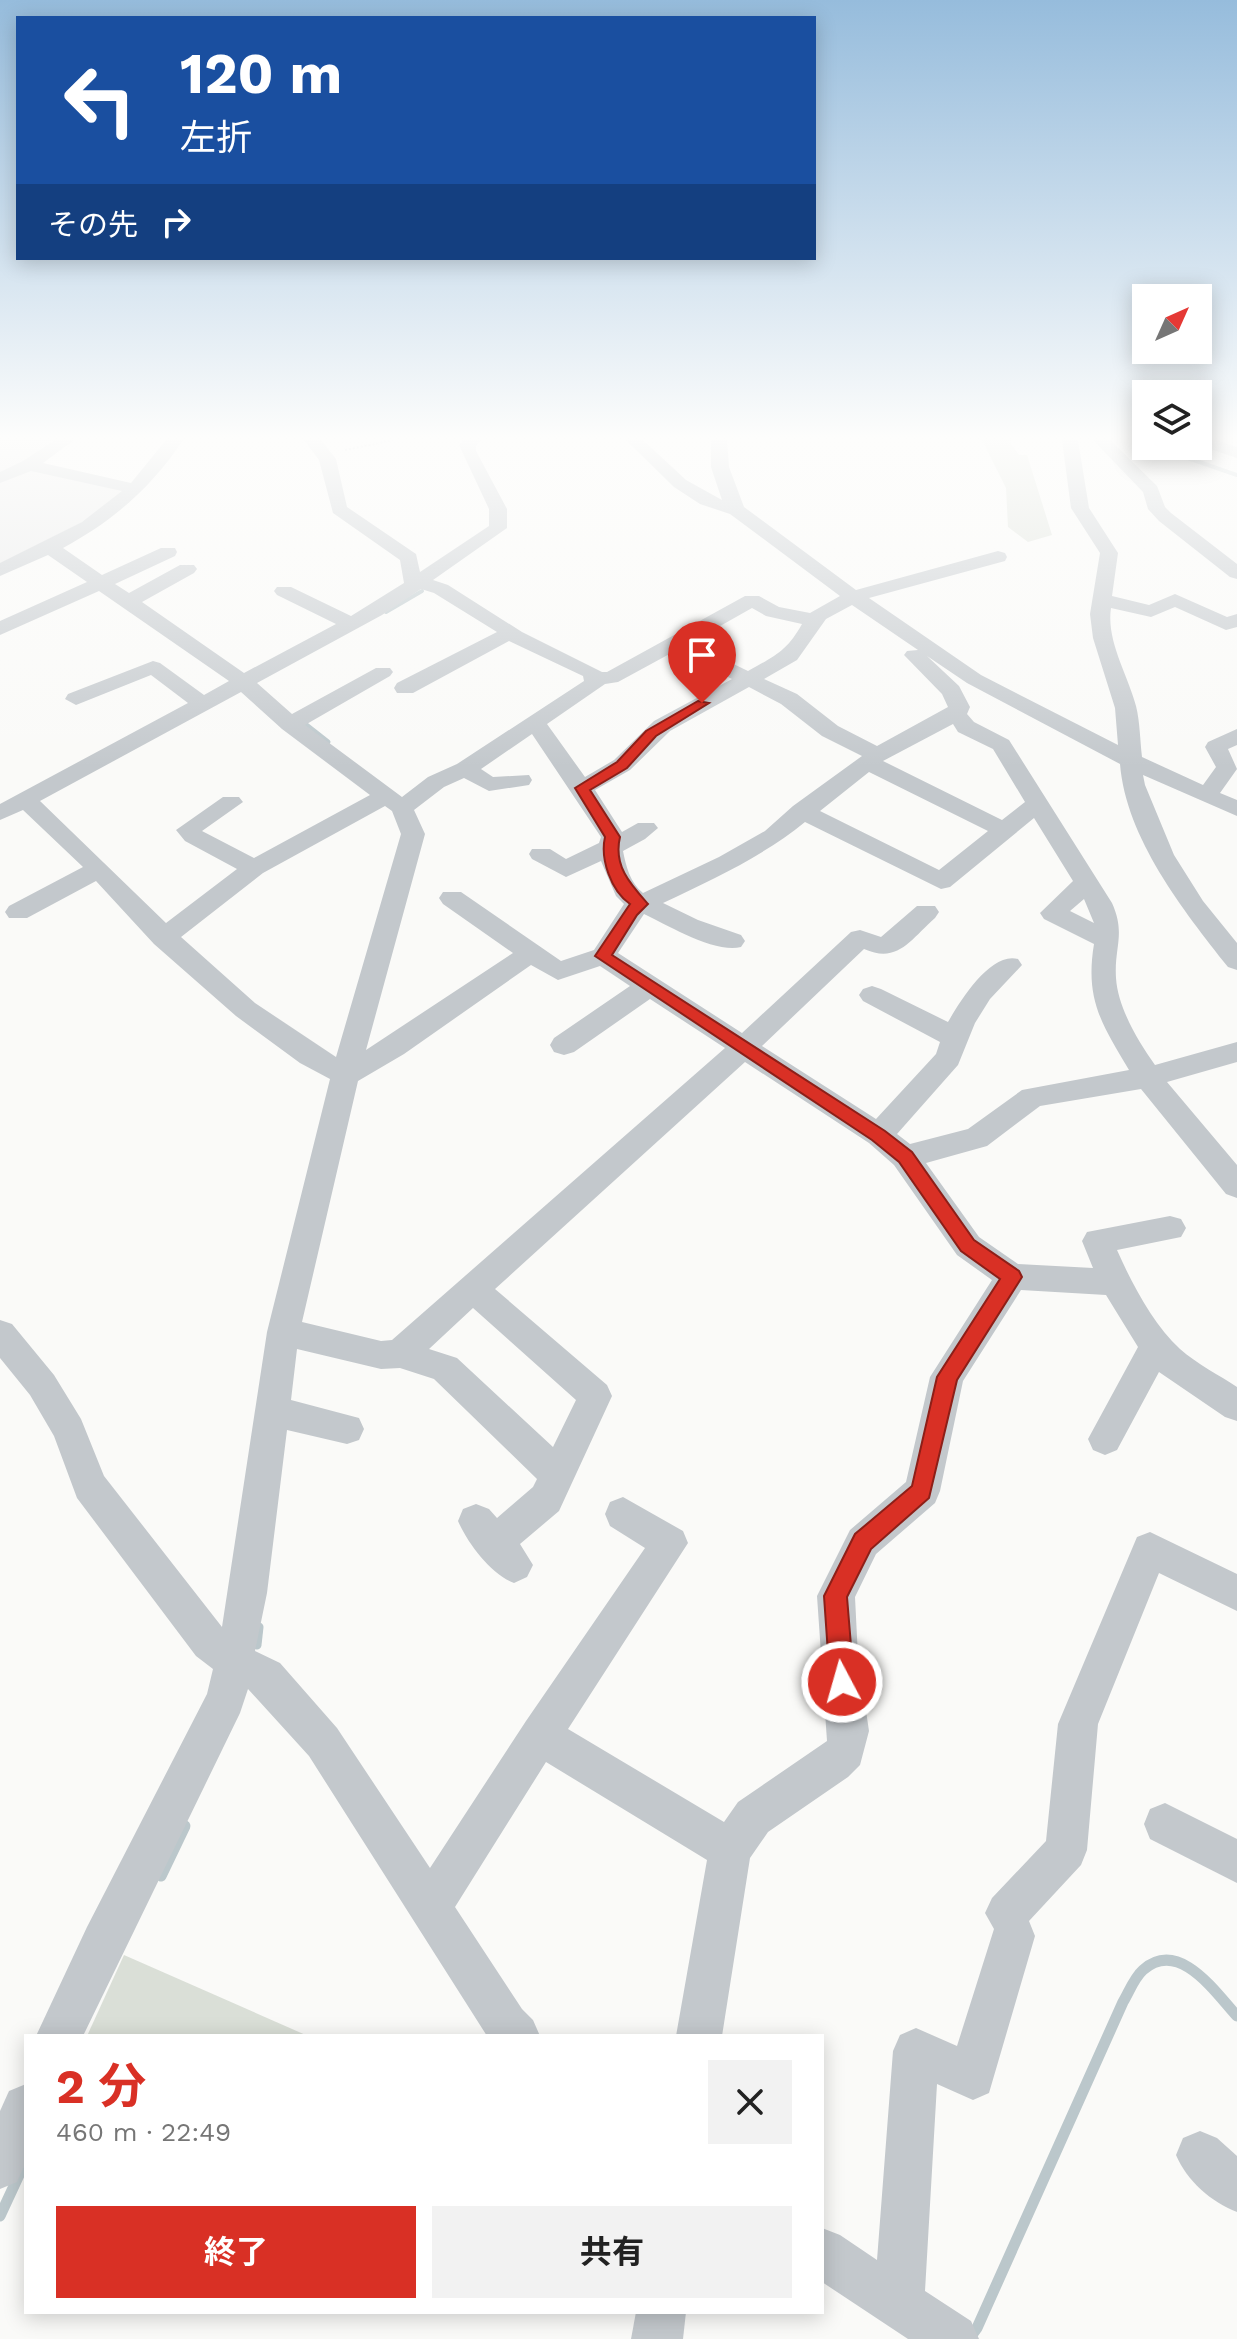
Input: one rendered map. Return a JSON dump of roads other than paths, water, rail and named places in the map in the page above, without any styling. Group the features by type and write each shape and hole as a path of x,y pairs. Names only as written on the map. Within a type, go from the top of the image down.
{"street":[{"path":"0,570 44,549"},
{"path":"52,549 296,721 394,802 413,834 345,1075 283,1332 248,1593 226,1699 60,2034"},
{"path":"163,938 254,868 465,769 595,683 592,673 512,635 512,632 441,589 412,580 409,558 396,549"},
{"path":"0,813 351,623 419,583 468,549"},
{"path":"785,549 974,679 1128,759 1237,809"},
{"path":"1107,549 1109,553 1100,614 1103,638 1126,708 1128,759 1133,785 1162,855 1193,906 1237,961"},
{"path":"1206,549 1237,573"},
{"path":"0,629 168,552"},
{"path":"582,788 622,765 662,726 800,648 814,620 825,611 863,604 998,557"},
{"path":"128,602 187,569"},
{"path":"312,584 288,593 351,623"},
{"path":"594,678 611,678 752,600 773,612 814,620"},
{"path":"1103,600 1151,611 1175,600 1226,624 1237,620"},
{"path":"452,898 558,971 603,956 631,911 640,904 773,836 872,758 956,714 959,707 951,691 919,659 871,621 863,604"},
{"path":"405,688 512,632"},
{"path":"675,643 789,699 872,758 1004,830"},
{"path":"76,699 153,667 201,703"},
{"path":"296,721 383,672"},
{"path":"956,714 966,727 1001,745 1087,882 1106,919 1108,940 1101,967 1118,1028 1149,1077 1237,1186"},
{"path":"535,723 613,837 610,848 615,870 629,896 640,904 732,941"},
{"path":"1207,795 1227,767 1216,747 1236,738"},
{"path":"465,769 489,784 521,780"},
{"path":"25,800 99,869 163,938 216,988 317,1061 345,1075"},
{"path":"231,802 188,830 193,836 254,868"},
{"path":"801,811 941,881 1037,804"},
{"path":"541,854 566,869 646,828"},
{"path":"18,912 99,869"},
{"path":"1087,882 1053,913 1108,940"},
{"path":"400,1354 745,1046 860,938 884,948 926,912"},
{"path":"345,1075 394,1047 531,953"},
{"path":"603,956 879,1135 905,1157 968,1246 1012,1277 1115,1282"},
{"path":"879,1135 948,1058 962,1021 981,993 1009,965"},
{"path":"564,1045 651,985"},
{"path":"872,995 956,1038"},
{"path":"905,1157 977,1138 1032,1097 1149,1077 1237,1052"},
{"path":"1170,1228 1098,1241 1115,1282 1156,1346 1170,1361 1237,1406"},
{"path":"699,2034 730,1850 753,1817 834,1763 846,1751 849,1731 839,1657 836,1596 863,1542 922,1491 947,1377 1012,1277"},
{"path":"472,1288 595,1396 546,1499 495,1543"},
{"path":"283,1332 381,1355 400,1354 445,1368 557,1474"},
{"path":"0,1334 42,1385 56,1408 69,1430 90,1486 210,1643 235,1662 266,1677 323,1742 506,2025 515,2034"},
{"path":"1105,1439 1156,1346"},
{"path":"272,1411 347,1429"},
{"path":"430,1907 540,1735 670,1543 623,1514"},
{"path":"899,2304 916,2051 973,2077 1010,1925 1066,1850 1078,1724 1150,1549 1237,1593"},
{"path":"540,1735 730,1850"},
{"path":"1165,1824 1237,1862"},
{"path":"0,2165 24,2112"},
{"path":"1200,2155 1237,2188"},
{"path":"824,2254 953,2339"},
{"path":"657,2339 661,2314"}],"waterway":[{"path":"386,612 422,591"},
{"path":"300,720 328,742"},
{"path":"257,1645 259,1627"},
{"path":"161,1876 185,1826"},
{"path":"969,2339 977,2328 1123,2002 1140,1973 1156,1962 1170,1960 1183,1964 1207,1982 1237,2016"},
{"path":"0,2216 24,2164"}]}
